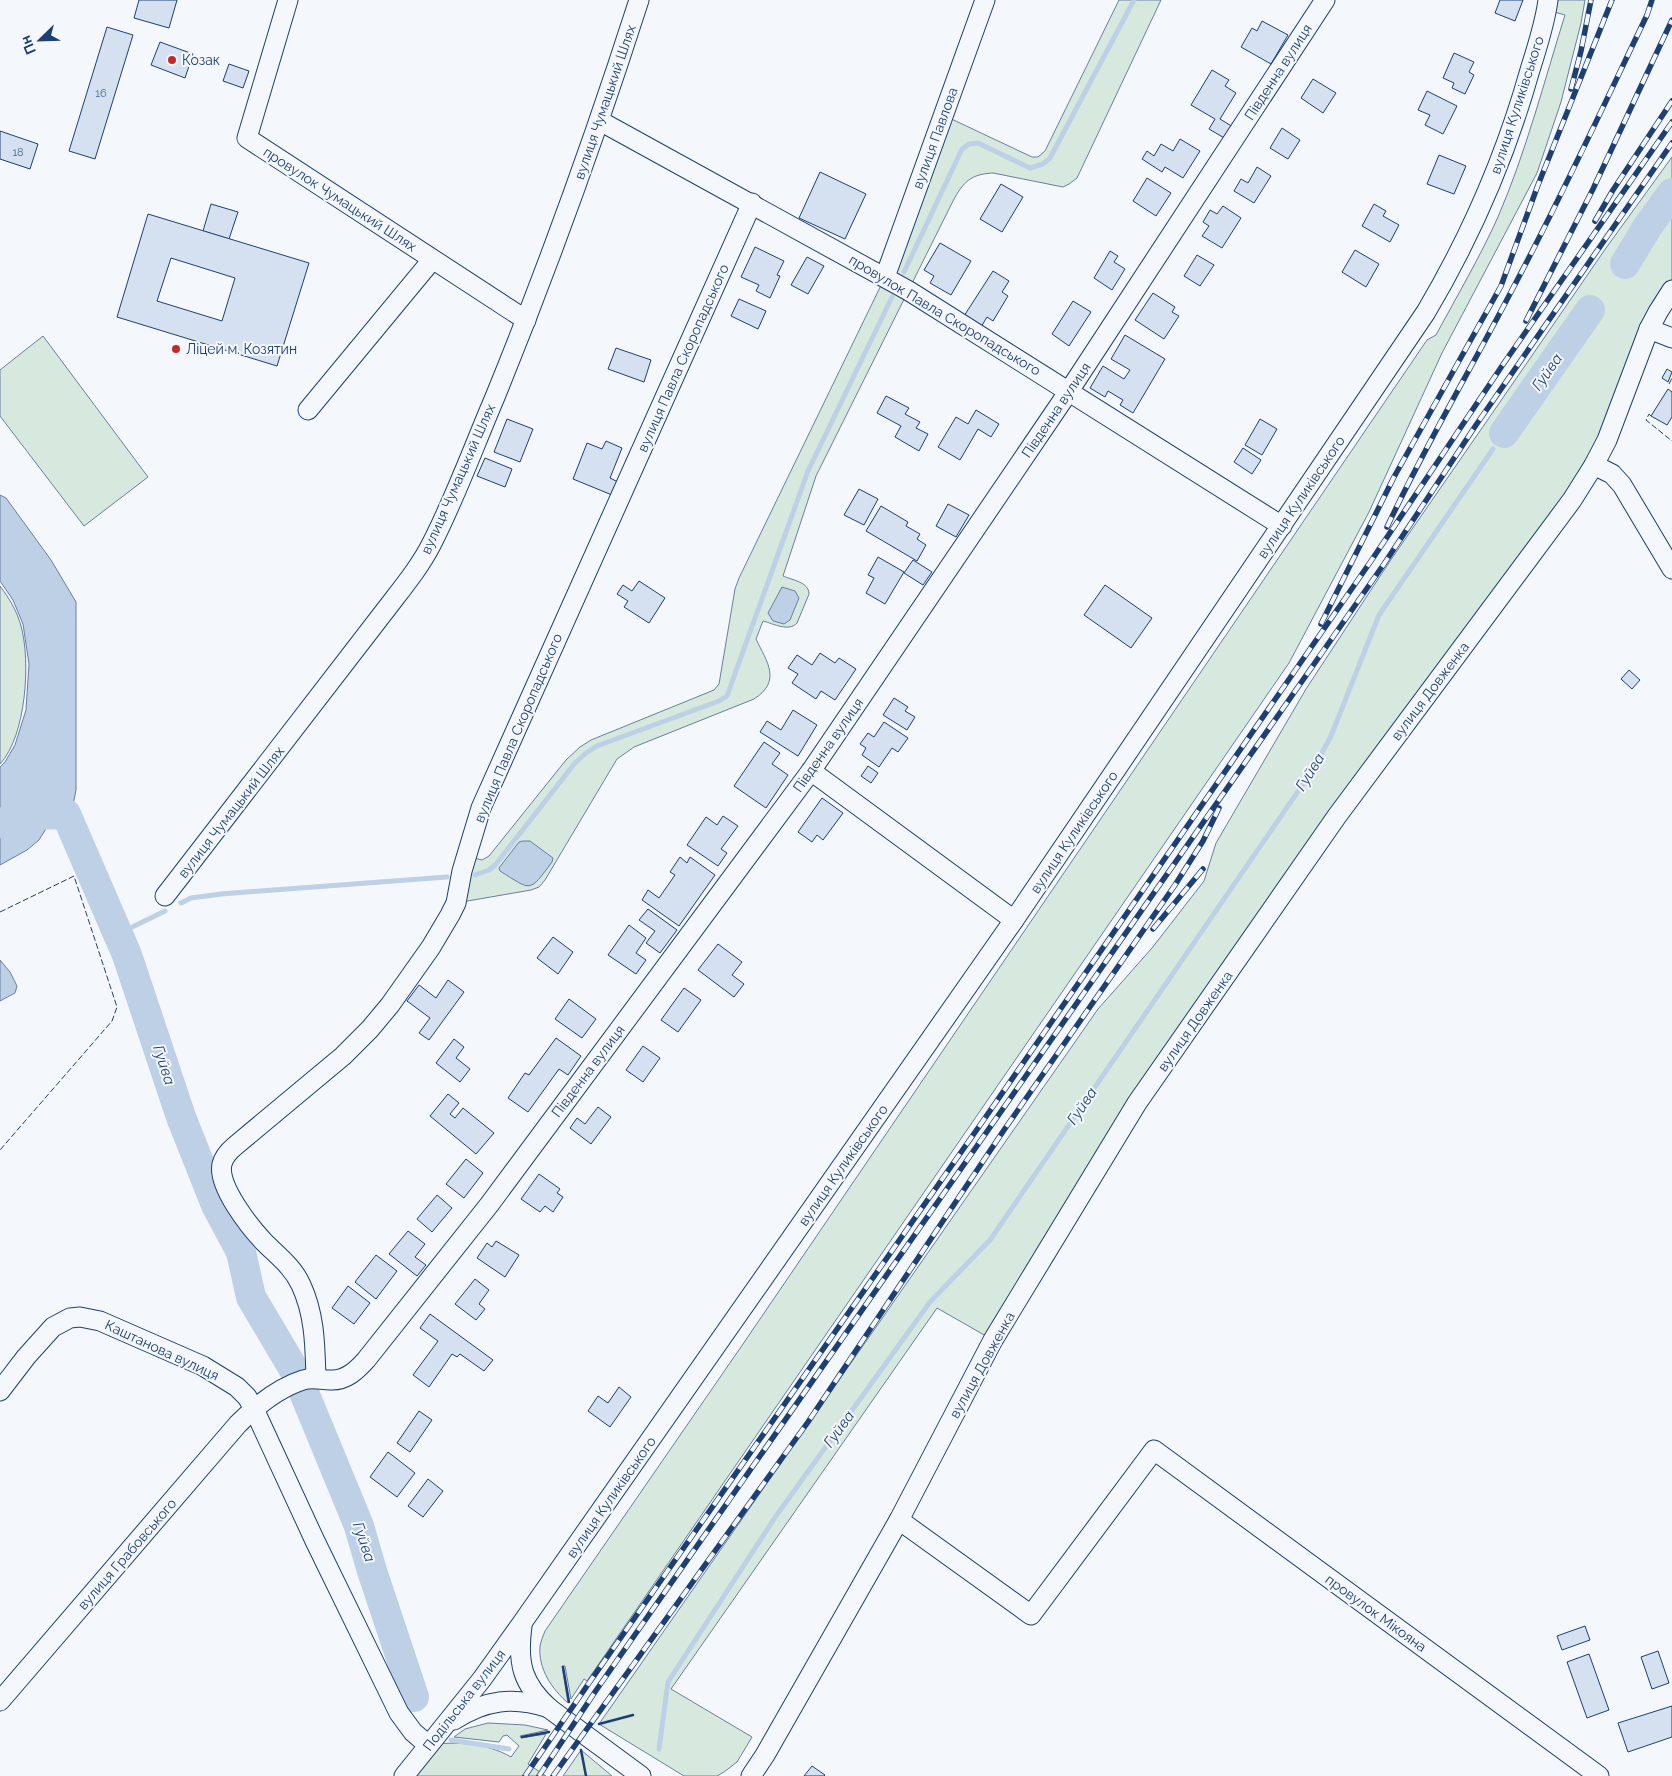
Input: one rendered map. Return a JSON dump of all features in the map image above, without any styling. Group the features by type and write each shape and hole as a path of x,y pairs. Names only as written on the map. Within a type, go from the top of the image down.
{"street":[{"name":"провулок Чумацький Шлях","path":"288,0 248,138 526,320"},
{"name":"вулиця Чумацький Шлях","path":"165,896 413,574 431,544 526,320 600,121 639,0"},
{"name":"вулиця Павлова","path":"885,277 985,0"},
{"name":"Південна вулиця","path":"254,1409 289,1386 304,1380 316,1378 341,1379 354,1371 366,1360 489,1205 811,771 1070,391 1325,0"},
{"name":"вулиця Куликівського","path":"522,1623 1014,920 1426,312 1467,237 1510,135 1538,45 1548,0"},
{"name":"провулок Павла Скоропадського","path":"600,121 885,277 1070,391 1282,526"},
{"name":"вулиця Павла Скоропадського","path":"316,1378 314,1329 307,1298 301,1284 288,1264 255,1232 231,1197 221,1174 224,1159 235,1146 332,1066 370,1029 411,976 450,915 456,903 462,871 481,808 752,203"},
{"name":"провулок Чумацький Шлях","path":"308,410 432,260"},
{"name":"вулиця Довженка","path":"751,1776 768,1751 899,1520 993,1340 1138,1103 1337,816 1572,500 1594,465 1606,440 1649,329 1672,290"},
{"path":"1649,329 1672,338"},
{"path":"1594,465 1612,474 1622,485 1672,569"},
{"path":"811,771 1014,920"},
{"name":"Каштанова вулиця","path":"0,1391 26,1357 53,1327 70,1318 80,1317 100,1320 203,1366 236,1386 247,1396 254,1409 315,1541 399,1713 405,1723 433,1738"},
{"name":"вулиця Грабовського","path":"0,1701 238,1424 254,1409"},
{"name":"провулок Мікояна","path":"899,1520 1031,1615 1154,1450 1599,1776"},
{"path":"522,1623 519,1646 522,1670 537,1698 641,1776"},
{"name":"Подільська вулиця","path":"404,1776 482,1679 522,1623"},
{"path":"433,1738 471,1710 488,1704 517,1701 550,1709"}],"shaded area":[{"path":"1119,0 1161,0 1077,178 1063,187 993,173 979,175 964,184 953,201 816,476 783,576 803,584 809,594 794,626 786,627 763,621 756,639 768,663 770,678 763,692 754,699 634,747 617,759 539,887 456,903 466,856 482,860 489,856 566,760 580,747 591,740 714,690 719,684 735,589 739,578 885,277 943,115 1032,157 1038,157 1045,151"},
{"path":"1548,0 1585,0 1561,102 1537,173 1442,353 1369,512 1289,663 587,1681 584,1679 571,1699 565,1666 562,1666 568,1703 547,1678 541,1663 540,1646 545,1631 743,1344 1427,340 1436,335 1498,217 1526,142 1565,15 1547,10"},
{"path":"1672,157 1672,290 1607,440 1137,1103 993,1340 937,1308 671,1689 752,1737 737,1762 717,1776 684,1776 599,1724 1098,1009 1152,948 1204,881 1216,843 1306,689 1390,561 1606,248"},
{"path":"43,336 148,477 84,526 0,416 0,370"},
{"path":"0,586 7,595 21,626 26,659 26,678 21,718 16,736 9,752 0,764"},
{"path":"488,1723 525,1725 548,1730 520,1736 521,1738 546,1734 528,1764 546,1776 405,1776 428,1745 449,1743 471,1744 502,1752 511,1757 519,1746 507,1735 503,1736 499,1742 454,1737 465,1729"},
{"path":"581,1750 612,1776 563,1776"}],"water":[{"path":"0,495 6,498 51,560 76,602 76,790 73,805 66,814 47,827 39,840 27,850 0,865 0,767 15,745 26,710 29,664 23,624 13,600 0,581"},
{"path":"782,587 795,591 799,598 790,620 784,624 773,621 768,613"},
{"path":"530,841 553,858 539,879 529,886 518,882 500,871 499,868 519,842"},
{"path":"0,960 10,972 17,986 15,993 0,1001"}],"building":[{"path":"139,0 177,0 169,28 134,18"},
{"path":"1500,0 1523,0 1515,21 1495,13"},
{"path":"1262,21 1288,35 1271,64 1241,47 1252,28 1257,31"},
{"path":"107,27 133,35 95,159 69,151"},
{"name":"Козак","path":"160,42 193,54 185,78 151,65"},
{"path":"1454,53 1474,62 1469,72 1474,75 1465,94 1452,88 1454,83 1443,78"},
{"path":"229,64 249,71 243,88 223,81"},
{"path":"1212,70 1229,80 1225,86 1236,93 1220,119 1233,127 1226,139 1209,129 1215,119 1191,105"},
{"path":"1313,79 1336,93 1323,113 1301,98"},
{"path":"1427,91 1457,106 1443,134 1425,125 1430,115 1418,110"},
{"path":"1282,128 1300,140 1288,159 1270,148"},
{"path":"0,131 38,144 30,169 0,159"},
{"path":"1180,139 1200,151 1183,178 1165,167 1162,172 1142,159 1147,151 1154,156 1161,144 1173,151"},
{"path":"1439,155 1466,166 1454,194 1427,184"},
{"path":"1257,167 1271,176 1254,203 1234,191 1241,179 1248,183"},
{"path":"820,172 866,194 845,239 799,218"},
{"path":"1147,178 1171,193 1156,216 1133,201"},
{"path":"1001,184 1023,197 1002,232 980,219"},
{"path":"211,204 238,212 229,239 203,231"},
{"path":"1374,204 1386,211 1383,216 1399,225 1390,242 1362,226"},
{"path":"1223,206 1241,218 1222,248 1202,236 1209,226 1203,222 1210,210 1217,214"},
{"path":"148,214 309,263 277,366 117,317","holes":["171,258 235,278 222,321 157,301"]},
{"path":"940,243 971,261 951,295 930,283 934,276 924,270"},
{"path":"755,247 784,261 777,275 780,276 770,298 756,291 759,285 741,277"},
{"path":"1355,250 1379,264 1366,287 1342,272"},
{"path":"1110,251 1118,256 1114,262 1125,269 1112,290 1094,278"},
{"path":"1197,255 1214,265 1200,286 1184,276"},
{"path":"807,257 824,266 808,294 791,285"},
{"path":"993,271 1009,281 1002,292 1008,296 993,321 987,317 981,327 964,316"},
{"path":"1153,293 1175,307 1172,312 1179,316 1164,339 1135,320"},
{"path":"739,299 766,311 758,329 731,316"},
{"path":"1073,301 1091,312 1069,346 1052,334"},
{"path":"1125,335 1165,359 1133,413 1120,405 1123,400 1108,391 1105,397 1090,388 1103,366 1124,379 1130,370 1111,359"},
{"path":"616,348 651,360 644,382 608,369"},
{"path":"1667,369 1672,372 1668,382 1662,378"},
{"path":"1668,389 1672,392 1672,417 1667,425 1651,416"},
{"path":"886,396 909,408 905,414 920,422 916,428 928,434 919,451 895,437 901,426 877,413"},
{"path":"976,410 999,424 991,437 978,429 960,460 938,447 956,417 968,424"},
{"path":"507,419 533,429 520,462 494,452"},
{"path":"1260,419 1277,429 1262,455 1245,445"},
{"path":"606,441 622,448 610,478 618,482 612,495 573,479 587,443 602,449"},
{"path":"1243,448 1261,460 1252,474 1234,462"},
{"path":"485,458 512,469 505,487 477,476"},
{"path":"859,489 878,499 864,525 844,515"},
{"path":"948,504 969,515 956,537 936,526"},
{"path":"881,506 908,522 906,526 920,534 917,539 926,545 917,561 866,531"},
{"path":"878,557 904,572 885,604 866,593 874,578 868,575"},
{"path":"913,560 932,572 923,585 904,573"},
{"path":"639,581 665,598 649,623 624,607 628,601 617,594 623,585 632,591"},
{"path":"1105,585 1152,618 1131,648 1084,615"},
{"path":"820,653 835,663 839,658 856,669 835,700 821,691 816,699 792,683 798,674 788,668 797,655 812,665"},
{"path":"1629,670 1640,680 1632,689 1621,679"},
{"path":"894,698 908,707 905,711 915,717 907,730 883,715"},
{"path":"793,710 817,725 798,756 760,732 767,721 781,730"},
{"path":"884,722 908,738 898,752 892,748 879,767 862,755 866,748 860,744 868,733 874,737"},
{"path":"764,742 780,753 772,764 788,775 766,808 734,786"},
{"path":"868,766 878,773 871,783 861,776"},
{"path":"822,798 843,813 823,840 817,835 812,842 798,832"},
{"path":"723,816 738,826 721,849 727,853 718,866 687,845 706,817 717,825"},
{"path":"680,857 687,863 690,857 715,875 679,926 642,900 648,890 659,898 675,875 670,872"},
{"path":"648,909 677,930 660,953 646,943 655,931 639,920"},
{"path":"629,925 646,938 636,953 646,960 636,974 608,955"},
{"path":"553,937 573,952 558,974 537,958"},
{"path":"718,944 742,962 732,975 744,984 734,997 698,970"},
{"path":"448,980 464,992 429,1040 419,1033 430,1018 407,1001 419,985 436,998"},
{"path":"684,988 701,1000 678,1032 661,1020"},
{"path":"569,999 596,1019 582,1038 555,1019"},
{"path":"556,1038 581,1056 568,1075 559,1069 528,1112 508,1098 525,1073 529,1075"},
{"path":"454,1039 464,1047 456,1058 470,1069 460,1082 436,1063"},
{"path":"643,1046 660,1058 643,1082 626,1070"},
{"path":"448,1094 459,1103 450,1114 455,1118 463,1108 494,1133 476,1154 430,1116"},
{"path":"598,1107 611,1117 591,1144 570,1128 577,1118 585,1124"},
{"path":"466,1159 483,1173 464,1198 446,1184"},
{"path":"539,1174 560,1189 557,1193 563,1197 553,1212 545,1206 540,1212 521,1199"},
{"path":"437,1195 452,1208 432,1232 417,1219"},
{"path":"408,1231 425,1244 415,1257 426,1265 417,1276 389,1254"},
{"path":"496,1241 519,1255 505,1277 477,1258 487,1243 492,1247"},
{"path":"376,1255 397,1271 376,1299 355,1282"},
{"path":"475,1279 489,1290 479,1304 485,1309 476,1320 455,1304"},
{"path":"348,1286 370,1303 354,1324 332,1308"},
{"path":"430,1314 493,1360 484,1371 460,1354 457,1357 452,1354 429,1387 413,1375 438,1341 420,1328"},
{"path":"619,1387 631,1397 610,1427 588,1411 598,1396 608,1403"},
{"path":"419,1411 432,1420 410,1452 397,1443"},
{"path":"388,1452 415,1473 397,1497 370,1477"},
{"path":"428,1479 443,1491 423,1517 408,1506"},
{"path":"1585,1626 1590,1640 1562,1650 1557,1636"},
{"path":"1658,1651 1669,1683 1652,1689 1641,1657"},
{"path":"1589,1654 1609,1710 1587,1718 1567,1662"},
{"path":"1672,1706 1672,1737 1628,1752 1618,1723"},
{"path":"812,1766 825,1775 804,1776"}],"waterway":[{"path":"904,272 962,149 969,144 978,143 1030,168 1043,164 1050,158 1134,0"},
{"name":"Гуйва","path":"1625,264 1648,226 1672,193"},
{"path":"475,875 489,870 496,864 575,763 586,753 597,746 719,701 727,696 808,471 892,297"},
{"name":"Гуйва","path":"1504,433 1590,310"},
{"name":"Гуйва","path":"659,1749 668,1682 776,1516 930,1302 990,1240 1314,768 1331,736 1379,615 1493,449"},
{"name":"Гуйва","path":"0,823 32,815 66,814 127,955 181,1117 216,1205 241,1252 251,1297 296,1373"},
{"path":"181,903 191,898 221,894 447,877"},
{"path":"118,934 165,911"},
{"name":"Гуйва","path":"303,1390 359,1526 414,1697"},
{"path":"451,1740 509,1749"}],"railway":[{"path":"1571,89 1591,0"},
{"path":"1321,624 1394,477 1501,286 1538,185 1612,0"},
{"path":"1387,527 1547,222 1647,15 1652,0"},
{"path":"1526,321 1593,189 1672,20"},
{"path":"1595,221 1613,190 1672,101"},
{"path":"525,1776 985,1118 1672,122"},
{"path":"539,1776 597,1689 1384,564 1476,425 1672,143"},
{"path":"553,1776 808,1422 1004,1130 1175,885 1203,841 1219,808"},
{"path":"1153,929 1203,869"}],"fence":[{"path":"1669,384 1672,378"},
{"path":"1651,416 1649,414 1646,420 1672,441"},
{"path":"0,912 74,876 117,1007 112,1021 0,1150"}],"wall":[{"path":"563,1667 569,1702"},
{"path":"599,1724 633,1715"},
{"path":"522,1737 549,1732"},
{"path":"581,1750 586,1776"}],"place":[{"name":"Козак","path":"172,60"},
{"name":"Ліцей м. Козятин","path":"176,349"}]}
